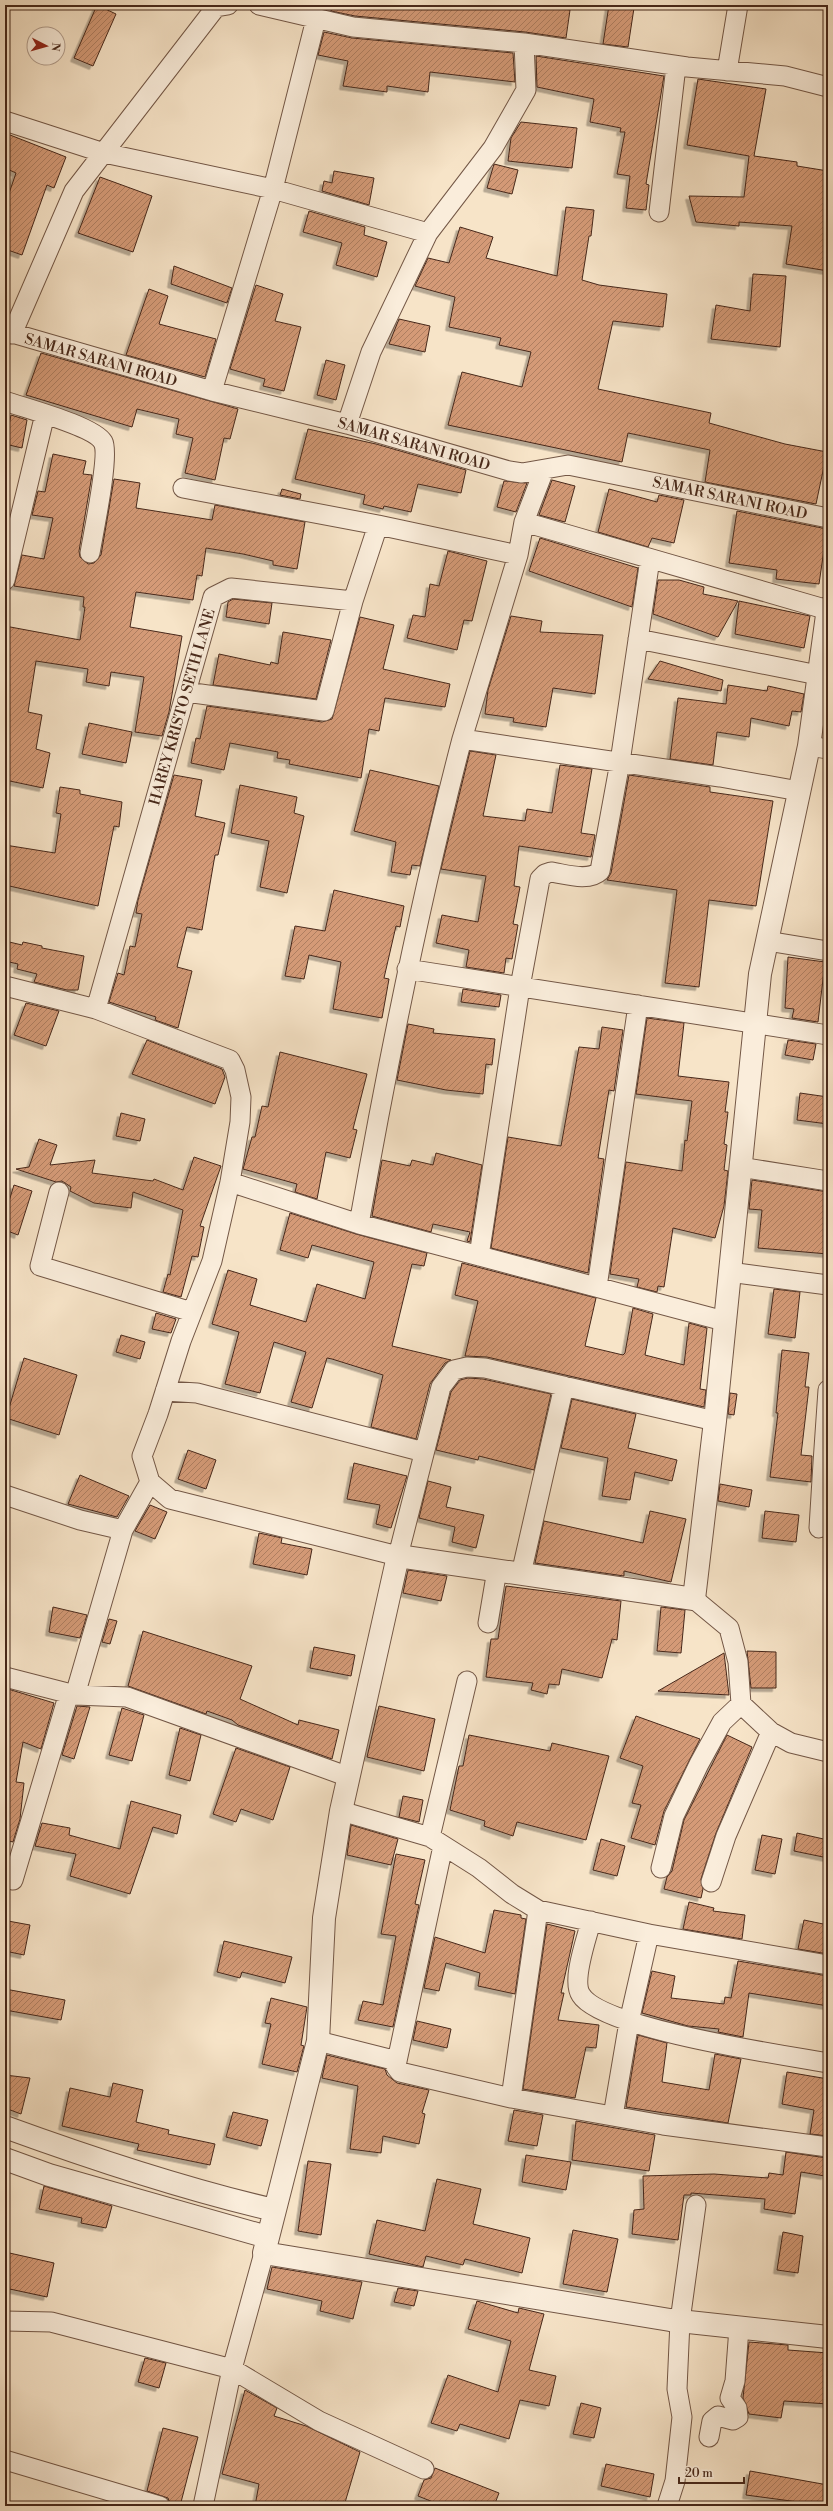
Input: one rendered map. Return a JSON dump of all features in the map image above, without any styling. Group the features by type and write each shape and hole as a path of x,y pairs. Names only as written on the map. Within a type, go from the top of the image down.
{"street":[{"path":"259,5 353,27 524,42 676,66 785,76 828,87"},
{"path":"728,71 738,5"},
{"path":"9,333 74,191 220,6"},
{"path":"212,391 272,189 316,19"},
{"path":"347,424 371,352 428,233 493,148 526,90 524,42"},
{"path":"659,212 676,66"},
{"path":"5,121 104,153 272,189 428,233"},
{"name":"SAMAR SARANI ROAD","path":"9,333 212,391 347,424 510,471 522,473 568,465 828,518"},
{"path":"5,401 45,414 96,434 105,447 90,553"},
{"path":"5,580 45,414"},
{"path":"359,1224 389,1056 434,848 462,739 518,555 524,522 544,470"},
{"path":"184,488 378,525 518,555"},
{"path":"524,522 828,609 818,675 819,747 799,791 760,974 715,1421 694,1599"},
{"path":"186,692 324,712 353,601 378,525"},
{"path":"479,1256 520,987 540,879 545,874 551,872 588,877 595,875 600,871 620,762 650,559"},
{"name":"HAREY KRISTO SETH LANE","path":"96,1009 213,597 231,588 353,601"},
{"path":"638,639 818,675"},
{"path":"462,739 620,762 799,791"},
{"path":"767,941 828,951"},
{"path":"408,969 828,1035"},
{"path":"5,986 96,1009 230,1060 235,1070 241,1097 240,1122 230,1182 212,1261 192,1312 142,1456 150,1482 170,1499 398,1556 694,1599 729,1628 738,1662 741,1704 770,1732 791,1743 828,1752"},
{"path":"597,1287 638,1005"},
{"path":"740,1167 828,1181"},
{"path":"230,1182 359,1224 724,1321"},
{"path":"59,1192 40,1266 192,1312"},
{"path":"729,1272 828,1285"},
{"path":"203,2506 232,2369 266,2245 318,2041 324,1918 341,1811 398,1556 441,1387 454,1370 467,1367 485,1368 715,1421"},
{"path":"521,1574 564,1386"},
{"path":"819,1528 825,1464 828,1390"},
{"path":"165,1391 197,1393 424,1452"},
{"path":"5,1878 13,1880 123,1530 150,1482"},
{"path":"5,1495 80,1520 123,1530"},
{"path":"488,1623 498,1570"},
{"path":"5,1677 72,1694 127,1697 349,1777"},
{"path":"467,1681 436,1841 396,2067 400,2072 511,2098 613,2116 828,2147"},
{"path":"661,1868 674,1816 699,1764 722,1722 741,1704"},
{"path":"711,1882 729,1828 770,1732"},
{"path":"341,1811 436,1841 473,1864 512,1894 538,1910 649,1934 828,1965"},
{"path":"511,2098 538,1910"},
{"path":"591,1921 576,1984 588,2003 629,2022 674,2034 828,2063"},
{"path":"613,2116 629,2022 649,1934"},
{"path":"318,2041 397,2061"},
{"path":"5,2127 70,2151 236,2202 274,2210"},
{"path":"5,2159 49,2175 266,2245 680,2321 828,2337"},
{"path":"667,2506 675,2481 682,2417 677,2389 680,2321 696,2205"},
{"path":"5,2321 51,2322 232,2369 319,2421 424,2469"},
{"path":"709,2437 712,2421 718,2416 733,2420 738,2417 737,2408 730,2398 735,2381 740,2328"},
{"path":"5,2460 160,2506"}],"building":[{"path":"97,5 116,14 93,66 74,58"},
{"path":"332,5 533,5 570,10 566,38 525,32 355,16 331,11"},
{"path":"609,5 634,8 628,47 603,44"},
{"path":"324,32 352,38 513,53 515,82 430,72 428,92 387,86 387,92 343,86 348,61 318,55"},
{"path":"536,56 664,76 646,184 649,185 646,210 626,208 630,176 617,174 625,132 620,132 621,128 590,122 594,99 537,87"},
{"path":"698,79 766,89 754,156 797,162 797,166 828,171 828,271 786,264 792,226 739,222 739,226 696,222 689,196 744,197 749,156 687,145"},
{"path":"521,122 577,128 572,168 508,161 511,138"},
{"path":"5,133 66,157 54,188 47,185 22,255 5,249 5,205 16,173 5,168"},
{"path":"494,164 518,170 512,194 487,188"},
{"path":"334,171 374,178 369,205 322,191 324,181 332,183"},
{"path":"100,177 152,196 133,252 78,233"},
{"path":"566,207 594,210 591,236 589,236 582,280 599,285 667,294 663,327 613,321 598,389 711,413 709,423 785,444 827,452 816,504 705,482 710,450 628,433 622,462 448,425 462,372 522,387 531,352 499,345 501,338 449,327 455,297 415,286 428,258 449,263 460,227 493,237 486,258 557,276"},
{"path":"309,211 365,227 364,235 387,242 377,277 336,265 342,243 303,232"},
{"path":"174,266 232,288 227,303 171,284"},
{"path":"753,274 786,276 780,347 711,339 716,305 750,311"},
{"path":"256,285 283,294 275,321 301,327 284,391 263,386 265,379 230,369"},
{"path":"149,289 168,296 159,324 216,339 205,377 126,355"},
{"path":"399,319 430,326 425,352 389,344"},
{"path":"41,353 238,409 230,439 224,438 215,480 185,473 193,438 176,434 179,419 137,409 132,427 26,395"},
{"path":"326,360 345,365 336,400 317,395"},
{"path":"11,415 27,420 22,448 5,444"},
{"path":"308,429 376,444 466,470 461,493 418,484 411,512 384,506 383,509 363,504 365,495 295,479"},
{"path":"53,454 86,461 83,474 92,475 79,551 80,557 88,564 94,563 101,555 114,479 140,483 136,508 212,520 215,505 305,522 297,569 273,565 273,561 243,554 206,548 202,576 197,575 193,600 136,592 130,627 182,636 169,712 162,736 135,732 144,677 111,672 109,686 86,682 88,669 36,661 28,712 42,715 36,749 50,753 43,788 5,780 5,626 80,640 85,607 83,607 84,597 14,586 22,555 44,559 53,518 32,515 38,491 45,492"},
{"path":"552,480 575,486 565,522 539,515"},
{"path":"504,481 527,483 516,512 497,507"},
{"path":"282,489 301,494 300,499 280,495"},
{"path":"609,489 657,502 659,495 684,500 674,543 652,538 648,547 598,532"},
{"path":"737,511 827,529 819,584 776,579 777,570 729,563"},
{"path":"540,538 638,568 632,607 529,571"},
{"path":"448,551 487,561 472,621 464,620 457,650 407,638 413,615 425,617 430,584 439,586"},
{"path":"658,580 679,580 704,587 703,594 738,601 718,637 653,614"},
{"path":"233,599 272,603 269,624 226,617 228,602"},
{"path":"739,601 810,616 804,648 735,634"},
{"path":"511,616 542,621 540,632 603,635 595,694 553,688 546,727 513,722 514,718 485,714 488,690"},
{"path":"360,617 394,625 383,669 450,684 445,707 385,698 379,731 369,729 361,778 289,764 290,760 277,758 278,752 230,743 224,770 191,763 196,738 200,739 207,706 322,722 332,719"},
{"path":"283,632 331,640 316,699 213,685 219,654 270,665 271,662 278,664"},
{"path":"660,661 723,680 721,691 648,679"},
{"path":"728,685 767,691 768,686 804,694 801,712 792,711 789,726 751,718 749,737 717,732 713,765 670,759 678,698 726,704"},
{"path":"89,723 132,732 126,763 82,754"},
{"path":"470,751 496,755 483,816 525,821 527,809 552,813 560,765 592,769 581,833 595,835 591,857 519,846 514,886 520,887 513,924 518,925 512,959 506,958 504,973 466,967 469,950 436,943 442,915 478,922 486,876 441,869"},
{"path":"370,770 439,786 420,866 412,865 410,875 391,872 396,842 354,831"},
{"path":"174,775 202,780 195,816 225,823 218,855 215,855 202,930 187,927 177,967 192,971 178,1028 155,1020 156,1017 109,1002 118,973 124,975 130,946 135,947 142,914 136,913 138,900"},
{"path":"629,775 710,787 710,792 773,801 756,906 709,900 699,987 665,983 677,890 607,880 611,873"},
{"path":"240,785 297,797 294,813 304,816 287,893 260,887 269,841 231,833"},
{"path":"60,787 80,790 80,794 122,802 119,827 114,826 98,906 5,885 5,845 55,853 61,814 56,813"},
{"path":"334,890 404,906 400,927 396,926 384,978 389,979 382,1018 333,1009 341,962 309,955 304,979 285,976 295,926 325,931"},
{"path":"5,941 22,945 23,942 42,946 42,948 84,956 78,990 67,990 34,982 37,974 17,969 18,964 5,961"},
{"path":"788,957 825,962 818,1022 792,1018 794,1009 785,1008"},
{"path":"463,989 501,995 499,1007 461,1002"},
{"path":"26,1003 59,1011 46,1046 14,1035"},
{"path":"647,1018 684,1023 678,1076 729,1082 725,1112 728,1112 724,1144 727,1145 724,1170 728,1171 724,1206 715,1238 673,1228 664,1287 658,1286 657,1292 637,1287 639,1279 610,1274 626,1162 682,1171 685,1140 687,1141 692,1101 636,1094"},
{"path":"408,1024 434,1029 433,1033 495,1039 492,1065 486,1064 483,1094 446,1090 397,1080"},
{"path":"602,1027 623,1030 614,1091 609,1090 598,1158 604,1159 588,1273 491,1248 508,1137 561,1146 579,1047 599,1049"},
{"path":"147,1040 222,1069 225,1077 215,1104 132,1074"},
{"path":"788,1040 816,1044 813,1060 785,1055"},
{"path":"280,1052 367,1074 353,1129 357,1130 350,1158 326,1152 317,1199 295,1192 297,1184 243,1169 252,1137 255,1137 262,1106 268,1107"},
{"path":"800,1093 828,1097 828,1124 797,1120"},
{"path":"121,1113 145,1119 140,1141 116,1136"},
{"path":"39,1139 57,1145 50,1165 95,1160 92,1173 153,1181 154,1179 183,1190 194,1157 221,1166 200,1226 204,1227 198,1257 192,1256 181,1297 163,1292 168,1274 170,1275 183,1210 133,1192 131,1208 94,1203 70,1191 71,1187 62,1181 56,1182 16,1169 29,1167"},
{"path":"436,1153 482,1165 470,1242 467,1241 470,1232 433,1224 431,1232 372,1216 382,1160 410,1166 412,1160 433,1165"},
{"path":"752,1180 828,1192 828,1254 758,1248 762,1210 749,1209"},
{"path":"14,1185 32,1191 18,1235 5,1230 5,1214"},
{"path":"290,1213 356,1234 427,1253 424,1266 412,1264 392,1346 451,1360 445,1363 430,1384 416,1439 371,1427 383,1375 332,1359 327,1358 312,1408 291,1402 306,1352 274,1342 260,1393 225,1384 239,1332 212,1324 228,1270 257,1279 250,1305 306,1322 317,1284 365,1299 374,1262 312,1245 308,1258 280,1250"},
{"path":"462,1263 596,1298 585,1346 623,1355 625,1353 633,1308 653,1314 645,1355 684,1365 689,1323 707,1328 700,1389 706,1390 704,1407 487,1357 465,1356 478,1301 455,1295"},
{"path":"774,1289 800,1292 795,1338 768,1334"},
{"path":"156,1313 176,1319 171,1333 152,1329"},
{"path":"121,1335 145,1342 140,1359 116,1352"},
{"path":"782,1350 809,1353 805,1387 809,1387 801,1455 812,1456 811,1482 770,1477 778,1413 776,1413"},
{"path":"24,1358 77,1375 59,1435 6,1418"},
{"path":"468,1378 483,1379 551,1394 534,1470 479,1456 478,1460 436,1450 451,1392 460,1380"},
{"path":"730,1393 737,1394 734,1415 728,1414"},
{"path":"572,1399 636,1414 628,1448 677,1460 672,1481 635,1472 630,1500 602,1496 608,1458 561,1448"},
{"path":"188,1450 216,1460 206,1489 178,1479"},
{"path":"354,1463 407,1476 391,1528 376,1524 380,1505 347,1499"},
{"path":"80,1475 129,1496 117,1517 68,1504"},
{"path":"428,1481 451,1487 446,1507 484,1515 476,1548 452,1542 455,1527 419,1518"},
{"path":"720,1484 752,1490 749,1507 718,1501"},
{"path":"150,1505 167,1512 155,1539 135,1531"},
{"path":"650,1511 686,1519 671,1582 624,1571 624,1576 535,1563 544,1521 643,1543"},
{"path":"765,1511 799,1515 796,1542 762,1538"},
{"path":"259,1533 282,1538 281,1543 312,1549 307,1575 253,1564"},
{"path":"408,1570 447,1576 441,1601 403,1593"},
{"path":"506,1586 621,1601 617,1640 612,1639 602,1678 562,1669 559,1685 549,1684 547,1694 531,1690 533,1683 486,1677 491,1639 498,1639"},
{"path":"53,1607 87,1615 80,1638 49,1632"},
{"path":"661,1607 685,1610 681,1653 657,1651"},
{"path":"109,1619 117,1621 110,1644 102,1642"},
{"path":"143,1631 252,1666 240,1699 298,1725 299,1720 339,1730 332,1759 238,1725 232,1720 207,1711 206,1714 128,1686"},
{"path":"314,1647 355,1655 351,1676 310,1668"},
{"path":"747,1651 776,1652 776,1688 751,1688"},
{"path":"724,1653 729,1695 658,1691"},
{"path":"8,1689 54,1703 41,1749 23,1742 16,1782 24,1783 20,1819 13,1842 5,1840 5,1701"},
{"path":"77,1706 90,1707 74,1759 62,1755"},
{"path":"379,1706 435,1719 424,1771 367,1757"},
{"path":"122,1708 144,1715 132,1761 109,1755"},
{"path":"636,1716 700,1739 664,1811 655,1845 631,1838 641,1805 632,1803 643,1766 620,1758"},
{"path":"180,1728 201,1735 190,1781 169,1775"},
{"path":"469,1735 550,1751 552,1743 609,1756 586,1840 517,1822 513,1836 484,1826 485,1821 450,1810 459,1766 463,1766"},
{"path":"727,1735 752,1747 716,1833 701,1879 703,1889 701,1898 664,1889 667,1877 672,1871 684,1820"},
{"path":"236,1748 290,1767 273,1820 241,1809 236,1822 213,1814"},
{"path":"403,1796 423,1800 419,1822 399,1817"},
{"path":"131,1801 181,1815 177,1834 153,1827 130,1894 70,1876 76,1854 35,1846 42,1823 70,1828 69,1835 120,1849"},
{"path":"351,1825 398,1839 391,1865 347,1855"},
{"path":"797,1833 828,1840 828,1858 794,1851"},
{"path":"762,1835 782,1839 775,1874 755,1870"},
{"path":"601,1839 625,1846 617,1876 593,1870"},
{"path":"396,1854 425,1860 415,1904 419,1905 393,2027 358,2020 363,2001 383,2005 396,1936 381,1934"},
{"path":"689,1902 714,1908 713,1911 745,1915 742,1939 683,1929"},
{"path":"494,1910 521,1915 521,1918 526,1919 515,1994 478,1986 480,1973 446,1963 439,1991 424,1988 435,1937 485,1953"},
{"path":"804,1920 828,1925 828,1954 798,1949"},
{"path":"8,1921 30,1925 24,1955 5,1951"},
{"path":"547,1924 575,1931 561,1993 564,1993 558,2020 599,2025 596,2048 586,2047 575,2098 523,2089"},
{"path":"224,1941 292,1957 285,1983 242,1972 240,1978 217,1972"},
{"path":"738,1961 828,1976 828,2006 749,1993 743,2037 718,2032 719,2029 688,2026 642,2013 652,1971 675,1976 671,1998 724,2004 725,1997 731,1998"},
{"path":"5,1989 65,2000 61,2020 5,2010"},
{"path":"271,1998 307,2007 301,2045 304,2046 297,2072 262,2064 271,2024 265,2023"},
{"path":"417,2021 451,2029 447,2048 413,2040"},
{"path":"638,2035 667,2043 662,2082 709,2090 715,2054 741,2059 728,2123 626,2107"},
{"path":"327,2055 385,2069 387,2075 397,2083 429,2090 422,2113 425,2114 419,2144 383,2136 381,2153 350,2149 358,2086 322,2078"},
{"path":"787,2072 828,2079 828,2136 810,2134 814,2110 782,2104"},
{"path":"5,2075 30,2078 21,2114 5,2108"},
{"path":"113,2083 143,2090 136,2122 169,2130 168,2134 215,2144 210,2165 137,2150 139,2144 62,2126 70,2088 110,2097"},
{"path":"514,2110 543,2115 537,2146 508,2141"},
{"path":"233,2112 268,2120 261,2146 226,2137"},
{"path":"576,2121 655,2135 649,2171 572,2160"},
{"path":"786,2152 827,2158 825,2176 801,2172 795,2214 764,2209 765,2199 691,2193 691,2195 684,2195 678,2240 632,2234 634,2210 644,2209 643,2176 714,2174 768,2178 769,2173 783,2175"},
{"path":"526,2155 571,2162 566,2190 522,2182"},
{"path":"308,2161 331,2164 321,2235 298,2231"},
{"path":"437,2179 481,2189 473,2224 530,2238 522,2273 465,2259 463,2265 426,2256 423,2267 369,2254 377,2220 425,2231"},
{"path":"44,2186 112,2206 106,2228 81,2223 82,2218 39,2209"},
{"path":"573,2230 618,2239 607,2292 563,2284"},
{"path":"783,2232 803,2236 798,2273 777,2270"},
{"path":"5,2252 54,2263 47,2297 5,2288"},
{"path":"272,2267 362,2282 353,2319 320,2311 322,2301 267,2289"},
{"path":"398,2288 418,2291 414,2306 394,2302"},
{"path":"477,2301 518,2313 519,2308 544,2314 529,2370 556,2376 549,2406 520,2400 509,2439 460,2424 457,2431 431,2423 448,2375 498,2392 511,2341 468,2329"},
{"path":"749,2342 788,2345 788,2350 828,2353 828,2404 784,2401 781,2418 749,2414 743,2398"},
{"path":"145,2358 166,2363 159,2388 138,2382"},
{"path":"245,2390 277,2408 274,2416 306,2426 360,2452 344,2506 255,2506 259,2484 222,2474"},
{"path":"581,2403 601,2408 594,2438 573,2434"},
{"path":"163,2428 198,2437 180,2506 171,2506 168,2498 147,2491"},
{"path":"606,2464 654,2474 650,2497 601,2486"},
{"path":"435,2468 499,2493 494,2506 443,2506 418,2496 424,2480 431,2478"},
{"path":"750,2471 828,2485 828,2506 746,2495"}]}
